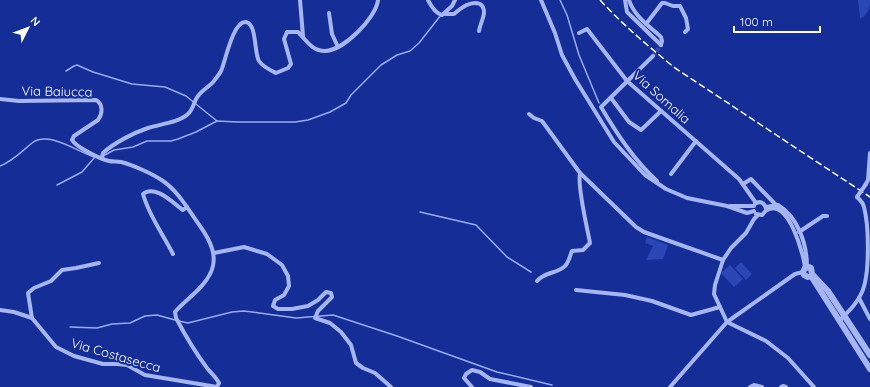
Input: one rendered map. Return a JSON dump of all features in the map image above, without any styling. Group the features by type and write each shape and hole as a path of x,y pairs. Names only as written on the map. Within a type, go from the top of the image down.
{"street":[{"path":"300,0 303,36"},
{"path":"217,387 219,383 192,345 179,323 175,312 210,275 214,265 214,253 209,241 187,207 177,194 163,181 149,173 121,162 108,160 102,157 102,153 123,139 147,128 180,118 188,114 198,95 213,83 221,71 228,47 238,26 241,23 249,23 252,27 256,53 259,60 263,66 276,74 288,68 291,64 284,39 287,32 298,32 316,49 324,51 334,49 360,30 376,7 378,0"},
{"path":"428,0 433,9 439,14 454,14 466,3 473,0 479,2 484,7 484,14 480,23 479,31"},
{"path":"445,14 455,0"},
{"path":"541,0 562,56 598,119 614,142 644,175 666,189 687,198 726,206 747,213 754,219"},
{"path":"625,0 627,12 661,45 661,37 632,9 629,0"},
{"path":"646,24 662,3 680,6 686,18 688,29 685,32"},
{"path":"329,13 332,34 338,47"},
{"name":"Via Somalia","path":"579,33 587,29 592,33 627,81 739,179 752,198 753,205"},
{"path":"653,56 601,107 618,134 644,169 666,189"},
{"path":"611,98 629,122 641,130 661,111"},
{"name":"Via Baiucca","path":"0,99 19,101 96,100 101,106 101,116 98,120 74,136 72,140 90,154 102,157"},
{"path":"529,114 542,121 580,173 636,227 644,232 723,260"},
{"path":"671,174 696,141"},
{"path":"839,321 854,306 866,282 868,241 864,206 857,197 868,180 870,153"},
{"path":"537,282 546,274 566,265 572,251 583,250 590,243 582,199 580,173"},
{"path":"743,184 751,179 776,205 785,209 792,216 804,246 805,269"},
{"path":"173,254 157,227 143,194 146,192 155,192 167,197 183,210 187,207"},
{"path":"752,198 754,211 758,215"},
{"path":"726,206 753,205 762,202 766,209"},
{"path":"776,205 766,209 764,214 758,215 746,233 731,248 723,260 715,285 714,294 727,322 766,341 788,358 814,387"},
{"path":"766,209 779,210 790,222 804,258 806,276 812,275"},
{"path":"747,213 754,211"},
{"path":"799,232 824,216 828,216"},
{"path":"214,253 244,247 267,254 282,265 288,276 290,286 284,294 275,300 273,306 278,309 292,310 308,306 318,300 326,292 331,293 332,297 318,311 315,318 330,323 341,332 350,345 356,363 375,373 391,387"},
{"path":"0,310 14,312 32,318 28,297 28,293 31,290 51,281 62,270 99,263"},
{"path":"670,387 727,322 795,274 805,269"},
{"path":"812,275 828,291 870,355"},
{"path":"812,275 870,369"},
{"path":"576,290 625,295 652,301 691,315 720,307"},
{"path":"859,298 870,319"},
{"name":"Via Costasecca","path":"32,318 56,347 74,356 103,364 127,365 145,375 217,387"},
{"path":"472,387 464,378 466,374 472,370 480,372 490,379 508,381 531,387"},
{"path":"750,387 754,385 762,387"},
{"path":"781,387 786,387"}],"shaded area":[{"path":"858,0 870,0 868,11 860,19"},
{"path":"647,237 668,245 663,259 646,260 653,246 645,243"},
{"path":"741,262 752,274 746,280 735,268"},
{"path":"730,265 743,279 734,287 721,273"}],"waterway":[{"path":"560,0 567,15 579,55 599,103"},
{"path":"103,156 114,150 133,147 147,141 171,141 178,139 217,121 295,122 308,120 330,112 346,103 351,95 381,65 397,55 410,51 419,43 441,15"},
{"path":"66,71 77,65 93,72 132,84 165,87 186,96 217,121"},
{"path":"0,166 13,159 32,143 46,139 63,143 94,157"},
{"path":"57,185 82,172 95,157"},
{"path":"420,212 476,225 507,257 531,272"},
{"path":"179,321 188,323 232,312 244,311 296,318 333,315 497,372 552,385"},
{"path":"70,327 97,328 112,324 130,323 145,316 157,315 175,320"}],"tunnel":[{"path":"653,56 661,45"}],"railway":[{"path":"600,0 636,35 675,68 870,197"}]}
